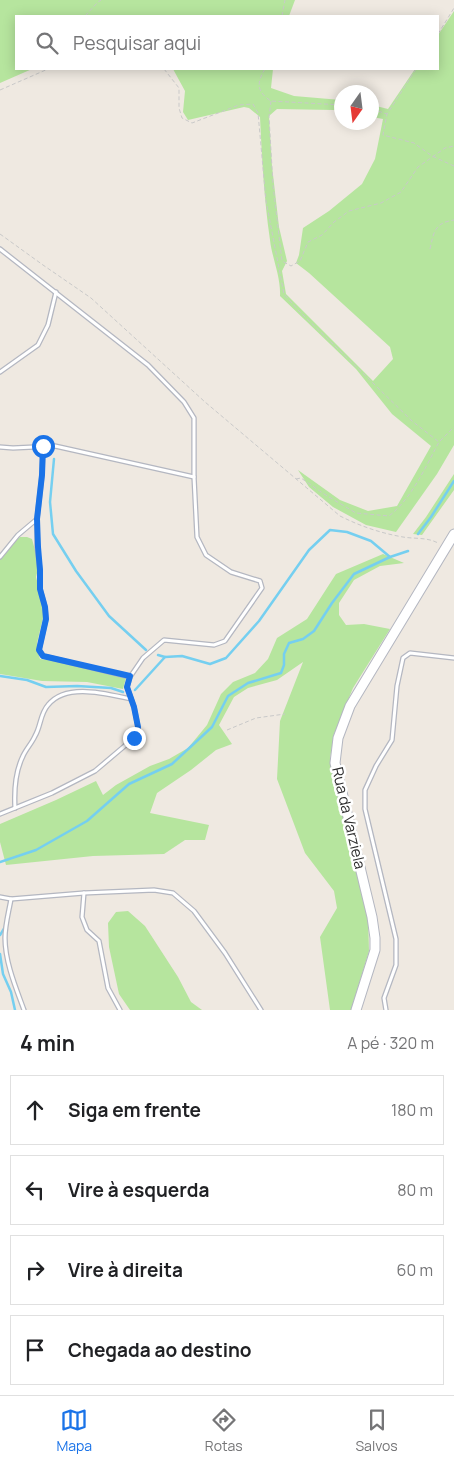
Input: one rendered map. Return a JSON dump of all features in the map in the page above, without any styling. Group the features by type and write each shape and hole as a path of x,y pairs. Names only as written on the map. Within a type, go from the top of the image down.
{"main road":[{"name":"Rua da Varziela","path":"356,1010 372,962 375,938 372,917 335,763 336,749 342,723 350,706 454,534"}],"lane":[{"path":"0,249 148,365 184,402 194,418 197,537 206,555 231,572 260,581 262,588 225,641 214,645 164,640 143,658 130,676 127,687 138,727 134,738 95,771 52,793 0,814"},
{"path":"0,372 38,345 48,325 56,292"},
{"path":"43,446 37,519 40,589 46,619 39,650 43,656 130,676"},
{"path":"0,447 55,446 194,477"},
{"path":"0,557 18,535 37,519"},
{"path":"386,1010 384,998 396,965 396,938 365,809 365,790 376,766 392,740 397,686 403,658 410,652 454,658"},
{"path":"16,808 14,790 19,766 37,734 42,714 48,703 61,694 89,691 131,699"},
{"path":"0,897 11,899 154,890 173,894 194,911 225,953 261,1010"},
{"path":"84,893 82,917 87,930 98,941 108,988 120,1010"},
{"path":"11,899 5,938 7,956 24,1010"}],"path":[{"path":"86,15 101,0"},
{"path":"282,15 285,0"},
{"path":"439,32 454,8"},
{"path":"0,90 46,70"},
{"path":"165,70 179,88 179,108 182,118 192,123 239,105 253,104 258,113 266,201 284,294 299,311 412,421 439,442"},
{"path":"264,70 260,76 259,87 262,96 271,101 334,105"},
{"path":"415,70 387,114 383,135 414,143 432,156 454,166"},
{"path":"271,101 269,117 277,223 282,261 291,266 300,261 308,242 322,234 334,222 349,211 381,203 401,192 418,167 445,148 454,146"},
{"path":"379,111 387,114"},
{"path":"430,249 435,229 446,221 454,220"},
{"path":"0,234 91,298 205,402 340,516 361,526 403,537 432,540 446,547"},
{"path":"296,479 301,478 356,513 389,516 400,507 422,474 439,442 454,427"},
{"path":"227,730 256,718 285,714"}],"green space":[{"path":"0,0 295,0 289,15 15,15 15,70 30,70 0,83"},
{"path":"454,11 454,445 437,474 396,532 366,525 333,507 309,487 298,470 340,500 368,511 397,506 431,446 392,414 356,369 280,296 266,209 260,117 249,108 244,107 188,120 183,112 185,91 174,70 273,70 271,88 294,96 334,99 334,110 277,109 269,116 279,227 287,261 282,271 286,294 373,381 393,359 390,347 296,263 303,228 329,211 362,184 375,159 383,119 379,118 379,107 388,109 414,70 439,70 439,34"},
{"path":"454,474 454,490 422,535 413,534 426,517"},
{"path":"20,537 32,539 39,565 36,577 44,614 37,643 40,659 62,662 126,678 123,689 87,682 42,681 0,674 0,559"},
{"path":"383,554 404,563 380,566 354,580 339,603 339,615 346,625 364,624 390,629 353,688 334,734 330,758 350,848 368,915 369,951 351,1010 330,1010 320,937 337,908 334,891 305,853 277,779 280,721 303,662 277,680 248,688 234,697 219,725 232,744 216,750 157,793 150,813 209,825 205,840 185,840 164,854 93,856 6,865 0,842 0,824 96,781 103,795 116,785 150,766 169,759 188,748 207,725 221,694 233,682 255,673 268,659 277,638 307,619 336,574"},
{"path":"128,911 145,926 178,977 191,1002 202,1010 130,1010 119,994 109,947 108,923 116,912"}],"waterway":[{"path":"54,459 50,502 53,534 76,571 109,616 146,650"},
{"path":"418,534 454,481"},
{"path":"135,690 165,657 182,656 210,664 226,658 259,621 309,550 330,530 347,532 371,541 390,557"},
{"path":"0,862 36,850 87,821 129,784 172,764 212,727 228,696 248,683 281,673 284,665 284,654 289,643 303,639 314,631 354,574 390,557 408,551"},
{"path":"158,655 165,657"},
{"path":"0,676 27,680 46,687 111,688 123,692"},
{"path":"0,935 5,927"},
{"path":"0,954 3,974 11,992 15,1010"}],"route":[{"path":"43,446 37,519 40,589 46,619 39,650 43,656 130,676 127,687 138,727 134,738"}]}
